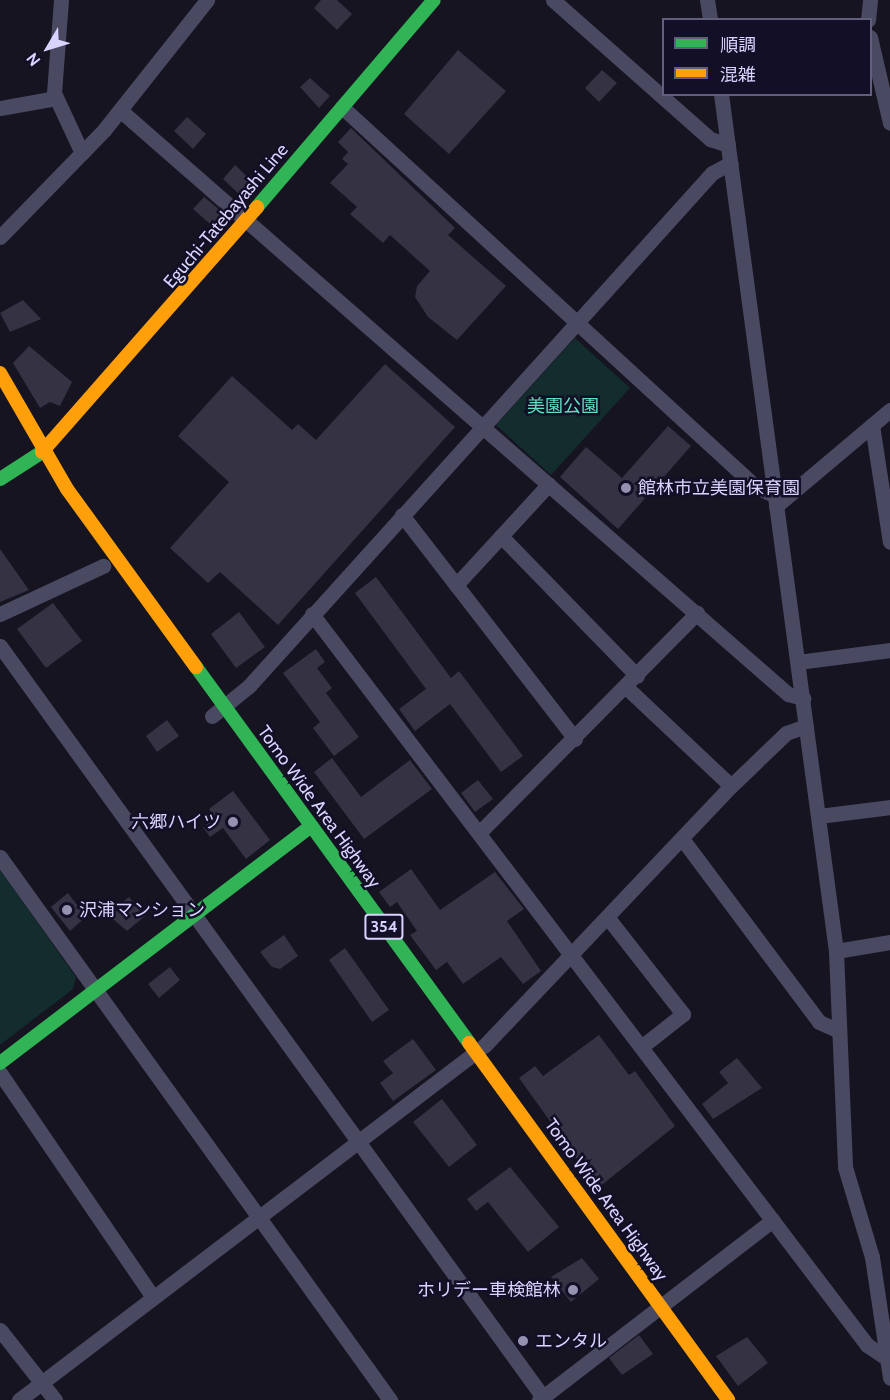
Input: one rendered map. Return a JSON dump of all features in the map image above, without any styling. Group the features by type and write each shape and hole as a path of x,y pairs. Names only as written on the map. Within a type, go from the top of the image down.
{"main road":[{"name":"Eguchi-Tatebayashi Line","path":"0,479 32,466 42,452 75,420 434,0"},
{"name":"Tomo Wide Area Highway","path":"0,373 42,452 218,712 302,841"},
{"path":"19,447 32,466"},
{"name":"Tomo Wide Area Highway","path":"47,488 103,566 311,826 729,1400"},
{"path":"0,1063 195,916 302,841 311,826"},
{"name":"Tomo Wide Area Highway","path":"579,1222 709,1400"}],"street":[{"path":"61,0 56,98 82,153"},
{"path":"0,237 121,111 207,0"},
{"path":"553,0 710,139 728,145"},
{"path":"707,0 710,18"},
{"path":"868,18 870,0"},
{"path":"872,45 890,121"},
{"path":"721,96 836,951 837,1030 845,1167 872,1257 885,1357 890,1378"},
{"path":"0,108 56,98"},
{"path":"342,107 756,487 775,500"},
{"path":"121,111 788,694 803,698"},
{"path":"218,712 312,614 712,173 731,163"},
{"path":"775,500 890,410"},
{"path":"872,425 890,536"},
{"path":"456,585 549,484"},
{"path":"402,515 575,739"},
{"path":"501,536 731,786"},
{"path":"0,614 103,566"},
{"path":"479,833 575,739 697,613"},
{"path":"312,614 867,1345 885,1357"},
{"path":"0,646 358,1140 542,1399 773,1220"},
{"path":"798,662 890,650"},
{"path":"19,1400 257,1216 475,1052 608,918 731,786 786,733 806,726"},
{"path":"819,816 890,807"},
{"path":"683,840 819,1022 837,1030"},
{"path":"0,857 390,1400"},
{"path":"608,918 683,1014 641,1047"},
{"path":"836,951 890,942"},
{"path":"0,1073 153,1297"},
{"path":"0,1330 55,1400"}],"green space":[{"name":"美園公園","path":"575,338 630,388 551,475 496,425"},
{"path":"0,870 76,977 73,989 0,1045"}],"building":[{"path":"321,0 337,0 352,14 337,30 314,8"},
{"path":"458,50 506,91 449,154 404,114"},
{"path":"602,70 617,83 599,102 585,88"},
{"path":"310,78 330,96 319,108 300,87"},
{"path":"187,117 206,134 193,149 174,131"},
{"path":"351,128 455,228 448,235 506,286 457,340 428,317 415,297 417,286 430,271 390,235 383,243 350,214 357,207 330,183 348,164 342,159 348,152 338,142"},
{"path":"235,165 253,182 240,195 223,179"},
{"path":"204,197 228,217 217,230 193,209"},
{"path":"23,300 41,319 10,332 0,313"},
{"path":"29,346 72,382 60,406 50,402 40,408 13,363"},
{"path":"385,364 455,427 278,625 220,572 208,583 170,548 229,482 178,436 232,376 292,430 298,424 316,440"},
{"path":"668,426 691,446 618,529 560,477 586,447 622,478"},
{"path":"0,549 29,590 0,602"},
{"path":"376,577 451,678 459,671 523,756 501,772 450,704 415,731 399,709 426,689 355,593"},
{"path":"53,603 82,641 46,668 17,629"},
{"path":"239,612 265,647 236,668 211,634"},
{"path":"316,649 325,662 317,668 332,688 326,693 359,737 334,756 313,728 320,722 283,673"},
{"path":"167,720 179,736 157,752 146,736"},
{"path":"332,758 361,797 410,760 432,789 364,839 314,772"},
{"path":"478,780 493,799 475,812 461,793"},
{"name":"六郷ハイツ","path":"233,791 270,840 246,859 223,828 210,837 203,827 215,818 209,809"},
{"path":"411,869 440,910 495,872 524,909 507,921 541,971 523,984 501,957 463,984 447,962 436,970 410,935 417,931 397,902 390,907 379,892"},
{"name":"沢浦マンション","path":"68,893 86,917 70,931 51,907"},
{"path":"129,897 145,916 127,931 107,914"},
{"path":"284,935 298,956 280,969 272,967 260,952"},
{"path":"345,948 389,1010 372,1022 329,960"},
{"path":"170,967 180,980 159,998 148,984"},
{"path":"599,1035 629,1075 635,1071 675,1126 598,1188 519,1078 535,1066 543,1076"},
{"path":"413,1039 436,1070 393,1101 380,1083 393,1073 383,1061"},
{"path":"737,1058 762,1088 713,1119 702,1104 728,1083 719,1072"},
{"path":"442,1099 477,1145 449,1167 413,1122"},
{"path":"510,1167 559,1227 528,1252 488,1202 476,1211 467,1199"},
{"name":"ホリデー車検館林","path":"582,1258 599,1279 571,1302 551,1277"},
{"path":"639,1335 653,1354 622,1375 609,1358"},
{"path":"747,1337 768,1363 738,1386 716,1356"}],"traffic: fast":[{"path":"257,207 434,0"},
{"path":"0,479 42,452"},
{"path":"196,667 469,1043"},
{"path":"0,1063 311,826"}],"traffic: slow":[{"path":"42,452 257,207"},
{"path":"0,373 67,489 196,667"},
{"path":"469,1043 728,1400"}],"place":[{"name":"館林市立美園保育園","path":"626,488"},
{"name":"六郷ハイツ","path":"233,822"},
{"name":"沢浦マンション","path":"67,910"},
{"name":"ホリデー車検館林","path":"573,1290"},
{"name":"エンタル","path":"523,1341"}]}
